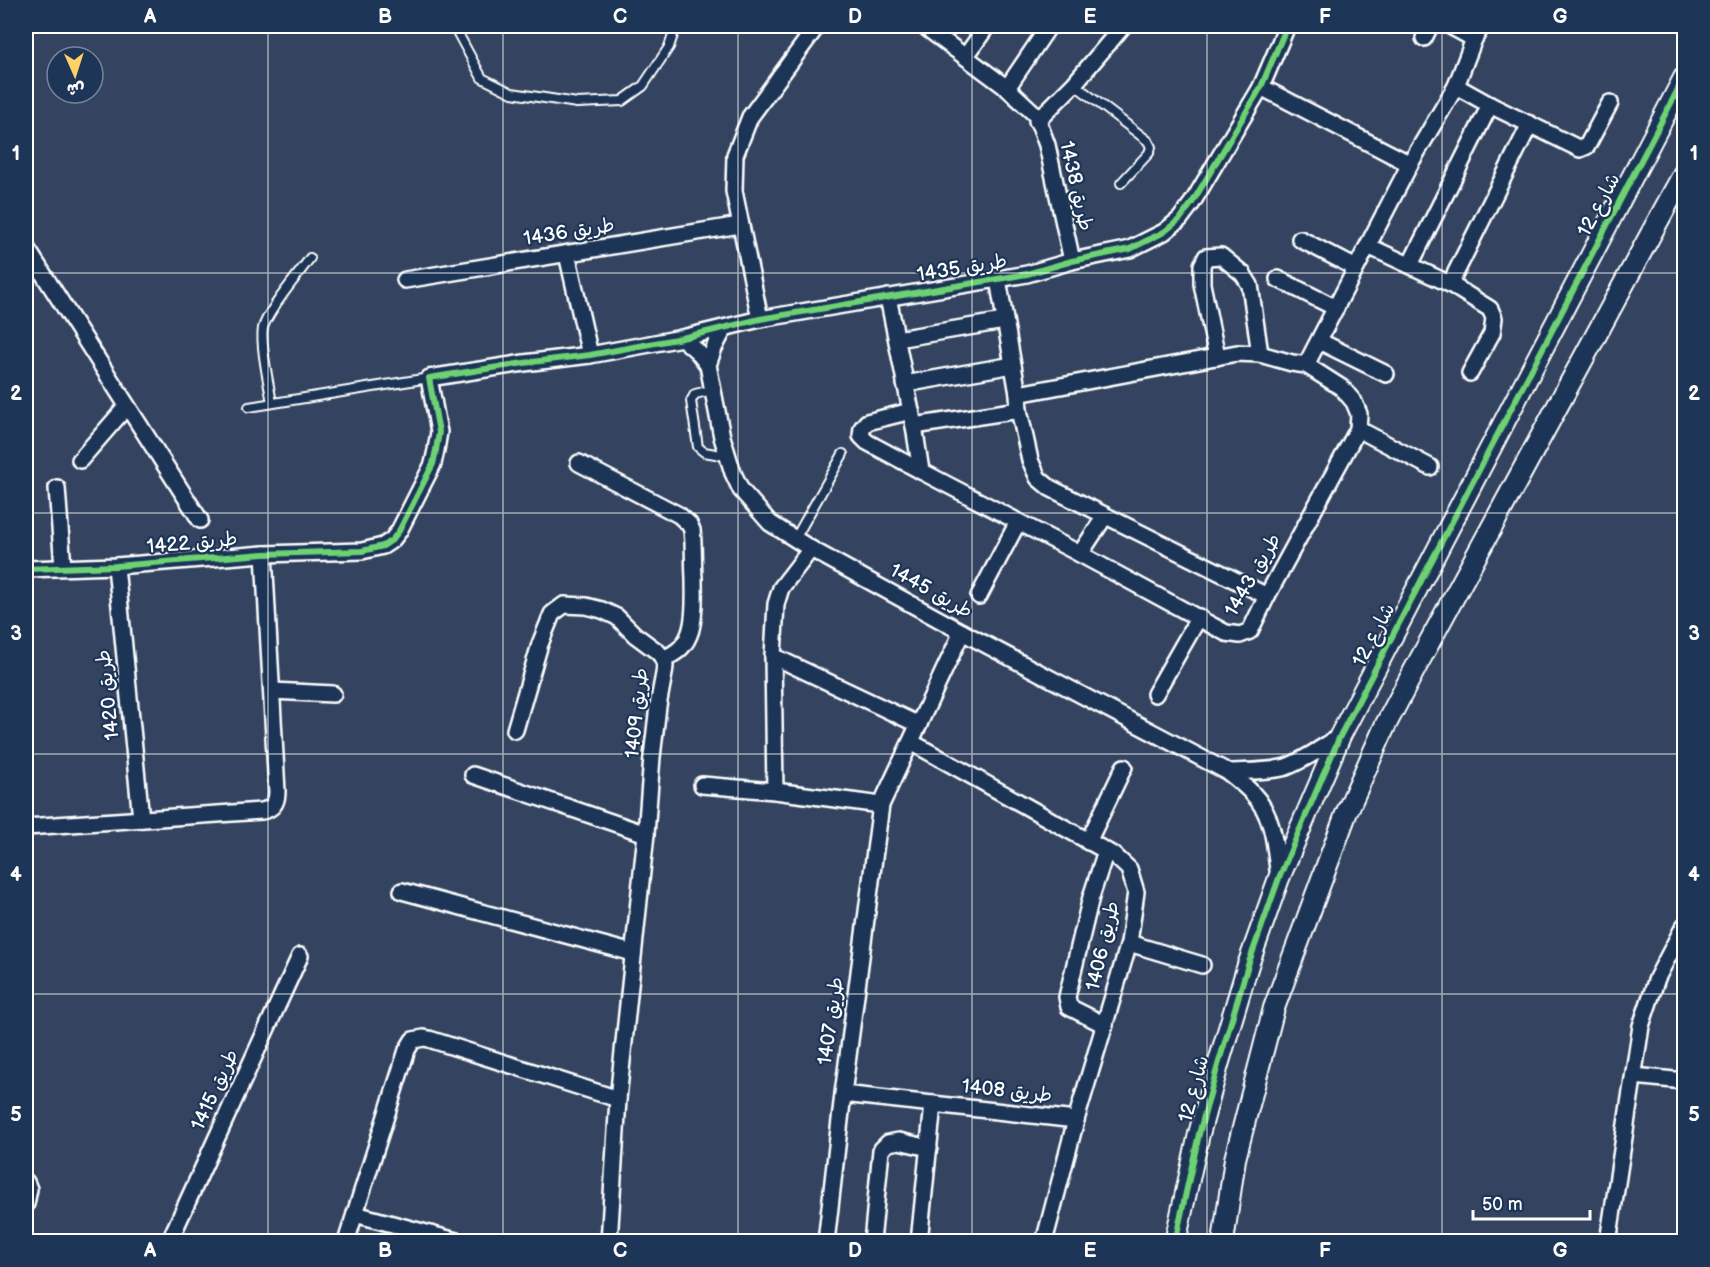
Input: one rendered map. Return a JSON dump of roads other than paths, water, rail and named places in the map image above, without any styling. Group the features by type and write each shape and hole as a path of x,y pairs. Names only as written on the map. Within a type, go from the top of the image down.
{"street":[{"path":"760,319 734,191 735,155 750,117 817,26"},
{"name":"طريق 1438","path":"924,26 1007,88 1036,115 1047,145 1072,261"},
{"path":"966,56 987,26"},
{"path":"1007,88 1049,26"},
{"name":"طريق 1438","path":"1037,121 1074,84 1123,26"},
{"name":"طريق 1435","path":"429,378 590,355 682,338 760,319 1027,274 1072,261 1130,249 1164,232 1180,219 1192,203 1261,87 1287,26"},
{"path":"1306,365 1410,164 1456,86 1478,32 1450,26"},
{"name":"شارع 12","path":"1175,1242 1199,1134 1248,965 1279,878 1340,736 1684,78"},
{"path":"1456,86 1580,149 1587,146 1610,103"},
{"path":"1261,87 1410,164"},
{"path":"1410,265 1490,105"},
{"path":"1450,284 1530,124"},
{"path":"1222,1242 1235,1159 1274,1008 1346,814 1385,726 1684,173"},
{"name":"طريق 1436","path":"405,280 740,225"},
{"path":"1300,239 1356,268"},
{"path":"1368,246 1450,284 1490,309 1494,318 1492,333 1470,373"},
{"path":"26,247 200,520"},
{"path":"567,254 590,355"},
{"path":"1217,357 1202,284 1202,265 1206,257 1214,256 1221,256 1235,267 1250,285 1260,354"},
{"path":"998,279 1019,410 1028,452 1038,478 1050,488 1267,596"},
{"path":"1278,279 1336,308"},
{"path":"888,297 921,471"},
{"path":"897,339 1004,321"},
{"path":"682,338 708,365 724,328"},
{"path":"1318,341 1386,374"},
{"path":"1018,394 1237,353 1260,354 1306,365 1342,388 1354,402 1359,414 1358,429 1430,467"},
{"name":"طريق 1445","path":"708,365 722,437 733,473 741,490 770,523 811,549 962,632 1228,771 1254,794 1271,821 1279,878"},
{"path":"905,384 1013,366"},
{"name":"طريق 1422","path":"26,569 116,566 264,554 362,551 383,546 399,531 433,464 439,432 429,378"},
{"path":"81,460 127,406"},
{"path":"914,426 1019,410"},
{"name":"طريق 1443","path":"911,411 867,422 862,428 861,436 867,442 1226,633 1240,635 1250,631 1358,429"},
{"path":"579,463 679,515 692,530 693,626 683,646 671,656 663,658"},
{"path":"57,488 63,567"},
{"path":"1080,554 1105,516"},
{"path":"979,596 1018,522"},
{"path":"775,790 773,621 781,588 811,549"},
{"path":"26,827 262,811 272,807 276,802 277,792 264,554"},
{"name":"طريق 1420","path":"116,566 141,819"},
{"name":"طريق 1409","path":"515,729 540,644 552,614 564,605 586,606 617,617 663,658 665,666 658,706 618,1099 609,1242"},
{"path":"1155,694 1199,617"},
{"name":"طريق 1407","path":"826,1242 881,805 962,632"},
{"path":"773,656 919,726"},
{"path":"272,691 333,694"},
{"name":"طريق 1445","path":"1228,771 1269,770 1284,767 1299,761 1340,736"},
{"name":"طريق 1406","path":"911,742 1115,856 1129,869 1134,881 1136,892 1129,943 1044,1242"},
{"path":"1088,842 1124,766"},
{"path":"473,775 646,834"},
{"path":"702,785 775,790 881,805"},
{"path":"1105,1024 1069,1007 1067,997 1091,897 1106,851"},
{"path":"402,891 633,953"},
{"path":"1608,1242 1641,1026 1657,978 1684,926"},
{"path":"1129,943 1202,965"},
{"name":"طريق 1415","path":"168,1242 300,956"},
{"path":"346,1242 407,1050 413,1040 429,1039 618,1099"},
{"path":"1634,1076 1684,1081"},
{"name":"طريق 1408","path":"843,1095 1077,1120"},
{"name":"طريق 1408","path":"919,1242 933,1104"},
{"path":"872,1242 881,1150 888,1143 899,1141 929,1148"},
{"path":"26,1182 29,1189 26,1204"},
{"path":"355,1214 460,1242"}],"lane":[{"path":"454,26 482,78 512,93 577,102 622,101 643,86 669,47 676,26"},
{"path":"1074,84 1148,141 1151,147 1149,153 1121,183"},
{"path":"272,403 263,328 269,315 310,258"},
{"path":"249,407 429,378"},
{"path":"712,390 695,394 691,401 697,443 704,453 727,456"},
{"path":"795,539 843,454"}]}
